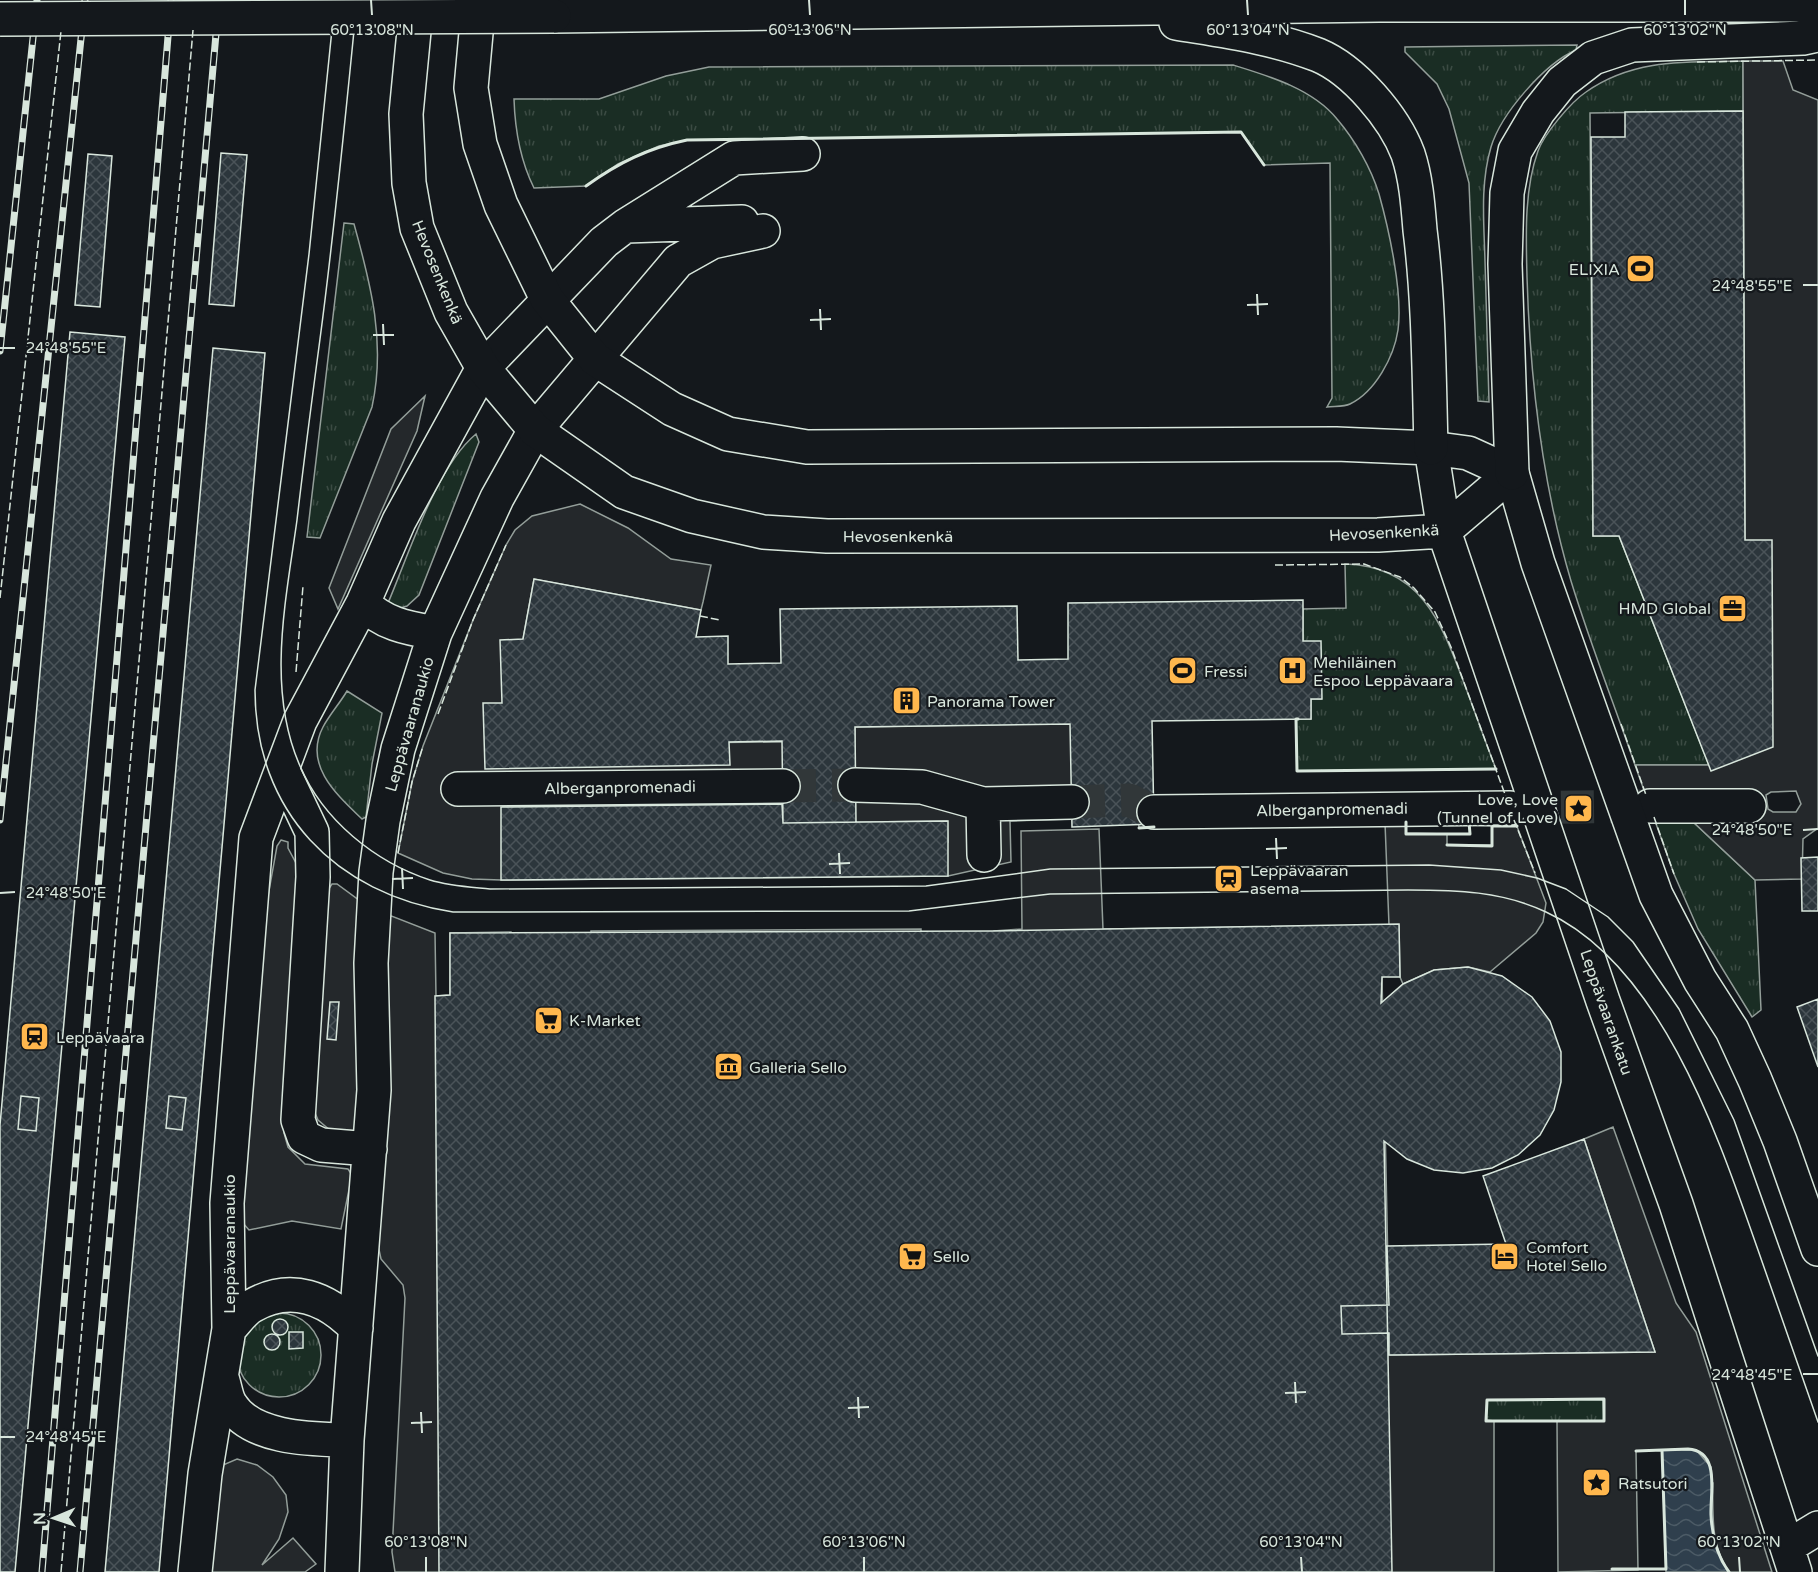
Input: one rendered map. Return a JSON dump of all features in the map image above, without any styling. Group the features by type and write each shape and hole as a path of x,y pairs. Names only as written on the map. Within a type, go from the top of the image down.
{"main road":[{"name":"Hevosenkenkä","path":"417,0 406,114 409,183 417,228 451,312 483,368 535,430 624,492 692,516 763,532 827,536 1377,535 1444,531 1512,473"},
{"path":"479,0 471,88 480,144 501,205 547,299 595,359 695,422 728,434 807,447 1336,444 1431,448 1468,453 1512,473"},
{"path":"0,19 554,16 1379,5 1798,5 1818,7"},
{"name":"Leppävaarankatu","path":"1091,9 1266,38 1320,56 1364,87 1386,114 1408,154 1416,191 1424,261 1431,448 1444,531 1603,1001 1800,1555"},
{"path":"1818,35 1803,38 1632,45 1593,58 1562,82 1538,112 1515,151 1507,193 1505,264 1512,473 1538,564 1656,895 1700,980 1732,1030 1755,1080 1780,1141 1818,1249"},
{"name":"Leppävaaranaukio","path":"195,1572 205,1474 230,1329 227,1203 256,838 300,721 363,603 399,521 483,368 604,242 625,226 734,158 803,154"},
{"name":"Leppävaaranaukio","path":"342,1572 347,1440 374,1090 371,963 376,872 383,821 398,749 435,633 497,498 535,430 678,261 712,242 763,231 748,223 625,226"},
{"path":"363,603 376,616 394,624 435,633"},
{"path":"282,769 308,818 312,838 312,888 298,1120 304,1137 321,1145 370,1149"},
{"path":"855,784 922,787 983,804 1072,802"},
{"name":"Alberganpromenadi","path":"458,789 783,786"},
{"path":"983,804 984,855"},
{"path":"1650,806 1749,806"},
{"name":"Alberganpromenadi","path":"1154,812 1510,808"},
{"name":"Leppävaaranaukio","path":"230,1329 250,1307 276,1294 307,1296 339,1310 356,1328"},
{"name":"Leppävaaranaukio","path":"222,1378 231,1405 251,1423 285,1436 347,1440"},
{"path":"1800,1555 1818,1528"}],"green space":[{"path":"1577,45 1576,50 1551,66 1525,91 1504,120 1491,147 1485,175 1484,204 1489,402 1478,401 1469,183 1449,109 1437,84 1405,52 1405,47"},
{"path":"1743,61 1743,111 1590,113 1593,536 1619,536 1709,765 1635,765 1571,581 1545,469 1531,354 1526,229 1530,181 1538,151 1552,127 1580,97 1604,81 1623,73 1662,64"},
{"path":"1233,65 1290,85 1316,99 1344,127 1356,145 1372,174 1379,194 1397,280 1398,330 1382,373 1367,391 1348,405 1327,407 1332,398 1330,163 1264,165 1241,132 687,140 659,146 618,164 586,186 534,188 522,156 517,134 514,99 599,99 666,76 709,67"},
{"path":"344,223 354,224 371,292 377,337 376,383 372,407 320,538 307,537"},
{"path":"476,434 479,442 419,595 407,606 397,609 388,603 425,512 448,467"},
{"path":"1345,564 1371,567 1392,575 1410,586 1424,601 1436,619 1455,660 1496,769 1297,771 1296,719 1311,719 1311,699 1321,699 1303,641 1303,609 1346,608"},
{"path":"347,691 382,713 372,764 366,817 362,819 333,789 320,766 317,754 318,741 323,727"},
{"path":"1691,820 1755,880 1761,1010 1752,1017 1698,929 1674,874 1655,821"},
{"path":"279,1313 295,1316 309,1325 318,1339 321,1355 318,1371 309,1385 295,1394 279,1397 263,1394 249,1385 240,1371 237,1355 240,1339 249,1325 263,1316"},
{"path":"1604,1399 1604,1421 1486,1421 1487,1400"}],"shaded area":[{"path":"1743,61 1783,61 1793,90 1818,100 1818,828 1803,839 1802,879 1755,880 1691,820 1655,821 1635,765 1709,765 1745,540","holes":["1796,791 1801,804 1796,812 1773,812 1768,809 1766,795 1771,792"]},
{"path":"425,396 417,431 338,609 329,588 391,429"},
{"path":"580,504 628,528 671,559 711,565 701,610 534,579 523,639 525,745 855,741 855,727 1150,722 1151,799 1510,808 1546,903 1543,922 1536,933 1490,972 1468,967 1434,970 1403,984 1400,977 1399,925 1389,925 1385,823 1139,828 1138,817 1010,821 1011,862 948,876 501,880 472,879 443,873 398,853 412,782 423,746 473,620 506,545 515,530 532,516","holes":["782,804 783,823 947,821 948,842 502,807","1470,822 1470,825 1492,826 1492,845 1447,845 1447,834 1406,833 1406,823"]},
{"name":"Sello","path":"1099,829 1103,929 1328,926 1382,977 1388,1267 1311,1268 1312,1342 1389,1341 1390,1355 1655,1352 1584,1139 1613,1127 1676,1303 1696,1332 1772,1572 1729,1572 1725,1567 1715,1543 1711,1514 1713,1483 1688,1449 1636,1451 1638,1570 1558,1572 1557,1421 1604,1421 1603,1399 1487,1400 1486,1420 1494,1421 1494,1572 395,1572 392,1552 405,1298 403,1285 381,1259 378,1245 389,915 435,933 436,996 450,995 450,933 511,932 513,983 591,981 591,931 921,929 921,981 994,981 994,931 1022,929 1021,831"},
{"path":"281,840 288,842 288,848 305,880 284,1133 288,1147 305,1164 348,1169 352,1175 341,1229 292,1221 249,1230 242,1222 265,913 277,846"},
{"path":"332,884 337,884 360,901 360,1114 354,1132 331,1131 318,1120 313,1108 328,890"},
{"path":"237,1459 257,1465 273,1477 286,1495 288,1512 279,1539 262,1565 293,1538 316,1564 305,1572 208,1572 217,1484 223,1465"}],"water":[{"path":"1662,1450 1696,1450 1711,1467 1713,1521 1717,1547 1729,1572 1666,1572"}],"building":[{"path":"1743,111 1745,540 1772,540 1773,747 1711,771 1619,536 1593,536 1591,137 1625,137 1625,112"},
{"path":"221,153 247,155 234,306 209,304"},
{"path":"88,154 112,156 100,307 75,305"},
{"path":"70,332 125,337 15,1572 0,1572 0,1125"},
{"path":"213,348 265,353 159,1572 105,1572"},
{"name":"Panorama Tower","path":"534,579 701,610 696,637 728,636 728,664 781,663 780,609 1017,606 1018,660 1068,659 1068,603 1303,600 1303,641 1321,641 1322,699 1311,699 1311,719 1152,721 1154,824 1072,827 1070,724 855,727 856,822 783,823 782,741 729,742 730,765 485,769 483,703 502,703 500,640 523,639"},
{"path":"782,804 783,823 948,821 948,876 501,880 501,807"},
{"path":"1818,857 1818,911 1802,911 1801,858"},
{"name":"Sello","path":"1399,924 1400,977 1382,977 1381,1003 1403,984 1434,970 1468,967 1502,976 1532,997 1550,1021 1561,1052 1561,1082 1554,1110 1540,1135 1518,1155 1492,1168 1463,1173 1434,1170 1407,1159 1384,1141 1392,1572 439,1572 435,996 450,995 450,933 994,931"},
{"path":"1818,999 1818,1067 1797,1007"},
{"path":"330,1002 339,1002 336,1040 327,1039"},
{"path":"21,1096 39,1098 36,1131 18,1129"},
{"path":"169,1096 186,1098 182,1130 166,1128"},
{"name":"Comfort Hotel Sello","path":"1584,1139 1655,1352 1389,1355 1389,1333 1342,1334 1341,1306 1389,1305 1387,1246 1506,1244 1483,1176"},
{"path":"277,1319 283,1319 288,1327 286,1333 277,1335 272,1330 272,1324"},
{"path":"289,1332 303,1332 303,1348 289,1349"},
{"path":"269,1334 275,1334 280,1342 278,1348 269,1350 264,1345 264,1339"}],"tunnel":[{"path":"783,786 855,785"},
{"path":"1072,802 1129,800 1154,812"},
{"path":"1512,808 1650,806"}],"tram line":[{"path":"335,0 309,254 255,690 259,734 269,774 287,809 310,840 339,866 373,887 411,902 453,912 909,911 1050,894 1408,890 1478,893 1529,905 1546,912 1587,937 1623,972 1654,1013 1681,1059 1725,1158 1818,1422"},
{"path":"357,0 331,254 284,613 281,675 290,737 300,766 322,804 353,836 390,862 430,880 490,889 926,886 1050,869 1429,865 1501,870 1537,878 1566,889 1608,917 1633,942 1679,1009 1734,1120 1818,1356"}],"railway":[{"path":"0,351 37,0"},
{"path":"0,820 85,0"},
{"path":"42,1572 171,0"},
{"path":"80,1572 219,0"}],"fence":[{"path":"61,1572 193,30"},
{"path":"0,598 61,31"},
{"path":"1697,62 1818,60"},
{"path":"438,714 473,620 506,545"},
{"path":"1275,565 1364,564 1400,577 1414,588 1435,612 1451,647 1506,797"},
{"path":"296,672 303,586"},
{"path":"700,616 720,620"},
{"path":"1621,724 1646,795"},
{"path":"398,853 412,782 423,746"},
{"path":"1654,817 1674,874"},
{"path":"1514,820 1535,873"},
{"path":"1492,846 1492,826 1517,826"}],"wall":[{"path":"586,186 634,157 659,147 687,140 1241,132 1264,165"},
{"path":"1298,719 1296,719 1297,771 1496,769"},
{"path":"1406,822 1406,834 1470,834 1469,822"},
{"path":"1447,845 1492,846 1492,826 1517,826"},
{"path":"1139,828 1154,827"},
{"path":"1139,828 1154,827"},
{"path":"1604,1399 1604,1421 1486,1421 1487,1400 1604,1399"},
{"path":"1636,1451 1688,1449 1705,1457 1712,1475 1711,1515 1714,1537 1718,1552 1729,1572"},
{"path":"1612,1569 1666,1569 1662,1450 1665,1450"}],"place":[{"name":"ELIXIA","path":"1641,269"},
{"name":"HMD Global","path":"1732,608"},
{"name":"Fressi","path":"1183,671"},
{"name":"Mehiläinen Espoo Leppävaara","path":"1292,671"},
{"name":"Panorama Tower","path":"906,701"},
{"name":"Love, Love (Tunnel of Love)","path":"1579,808"},
{"name":"Leppävaaran asema","path":"1229,879"},
{"name":"K-Market","path":"548,1020"},
{"name":"Leppävaara","path":"35,1037"},
{"name":"Galleria Sello","path":"728,1067"},
{"name":"Sello","path":"912,1256"},
{"name":"Comfort Hotel Sello","path":"1505,1256"},
{"name":"Ratsutori","path":"1597,1483"}]}
